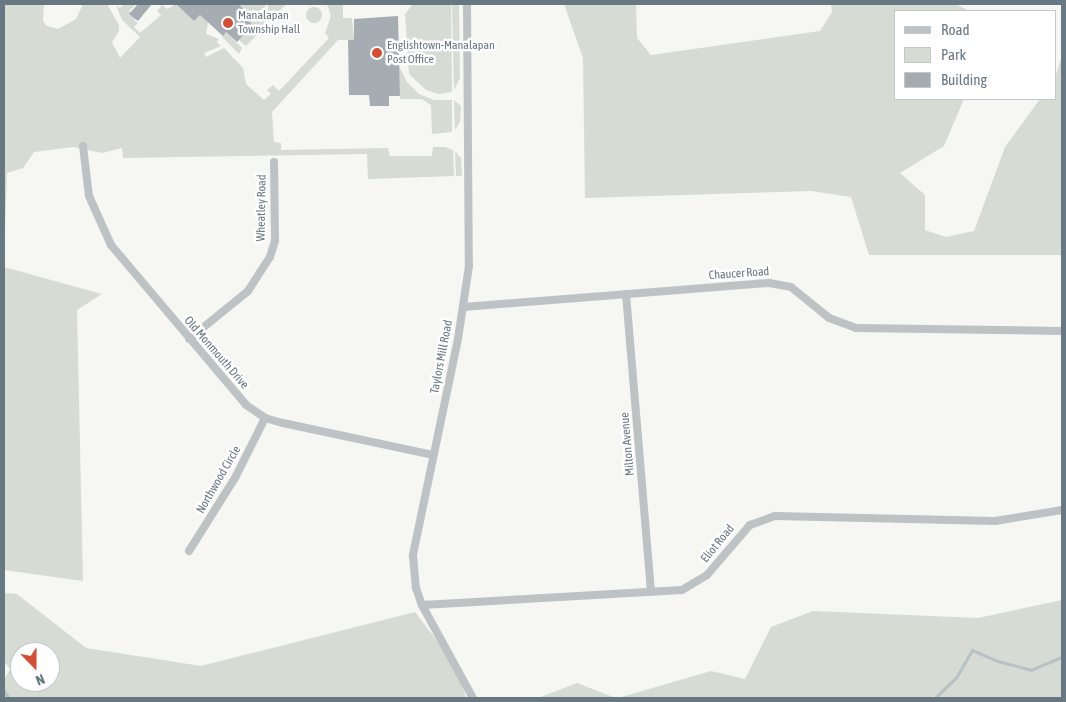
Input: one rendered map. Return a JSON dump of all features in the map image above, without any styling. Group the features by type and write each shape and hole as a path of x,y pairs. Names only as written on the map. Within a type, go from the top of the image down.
{"street":[{"name":"Taylors Mill Road","path":"467,4 470,232 463,307 413,555 416,588 422,605 473,698"},
{"name":"Old Monmouth Drive","path":"83,146 89,196 104,233 119,257 246,405 265,418 433,454"},
{"name":"Wheatley Road","path":"189,339 248,291 270,257 275,241 274,162"},
{"name":"Chaucer Road","path":"463,307 780,283 802,293 829,318 856,328 1062,331"},
{"name":"Milton Avenue","path":"626,294 651,592"},
{"name":"Northwood Circle","path":"189,551 235,478 265,418"},
{"name":"Eliot Road","path":"422,605 682,590 695,584 707,575 741,532 768,517 1002,520 1062,510"}],"green space":[{"path":"4,4 44,4 43,21 47,26 58,29 76,19 83,4 107,4 119,25 119,31 112,42 120,58 140,37 122,20 116,5 120,8 124,4 136,4 129,11 136,17 134,20 138,23 134,27 140,33 161,15 157,11 162,5 167,9 176,4 194,21 200,15 208,22 206,34 219,39 217,42 221,46 204,53 206,57 224,48 243,68 246,84 264,100 271,94 267,90 273,85 279,91 329,38 325,33 331,16 327,4 343,4 343,18 352,18 354,40 338,40 272,112 274,142 281,143 281,150 388,148 390,156 432,156 433,147 445,147 453,150 454,176 368,179 367,154 123,158 122,148 102,153 73,147 34,152 23,168 7,173 4,257"},
{"path":"238,4 265,4 266,25 246,46 239,40 252,18"},
{"path":"268,4 286,4 268,23"},
{"path":"413,4 451,4 452,92 439,94 426,90 409,74 405,14"},
{"path":"452,4 459,4 460,78 454,90"},
{"path":"564,4 636,4 637,38 651,55 820,31 832,12 831,4 955,4 968,10 894,10 894,100 964,100 944,146 900,173 925,195 925,230 946,237 974,231 1005,147 1039,100 1056,100 1056,75 1062,56 1062,255 869,255 851,197 811,191 585,198 583,58"},
{"path":"314,7 322,15 314,23 306,15"},
{"path":"226,32 242,48 239,54 222,37"},
{"path":"399,66 407,82 419,94 434,100 452,100 452,132 432,134 431,105 422,99 400,99"},
{"path":"454,100 461,106 460,122 455,130"},
{"path":"455,151 461,158 462,176 456,176"},
{"path":"4,267 102,294 77,310 83,581 4,570"},
{"path":"4,593 17,594 86,648 201,666 415,612 457,667 466,698 4,698 4,680 10,669 4,661"},
{"path":"1062,600 1062,698 618,698 711,671 745,679 771,627 813,611 978,618"},
{"path":"577,683 616,698 538,698"}],"building":[{"path":"138,4 152,4 138,21 129,14"},
{"name":"Manalapan Township Hall","path":"176,4 238,4 253,18 250,21 252,26 237,42 226,32 223,36 200,15 194,21"},
{"name":"Englishtown-Manalapan Post Office","path":"398,16 400,96 389,96 389,106 370,106 369,95 349,95 348,40 354,40 354,19"}],"waterway":[{"path":"935,698 956,678 972,650 998,661 1031,670 1062,657"},
{"path":"4,690 9,698"}],"place":[{"name":"Manalapan Township Hall","path":"228,23"},
{"name":"Englishtown-Manalapan Post Office","path":"377,53"}]}
